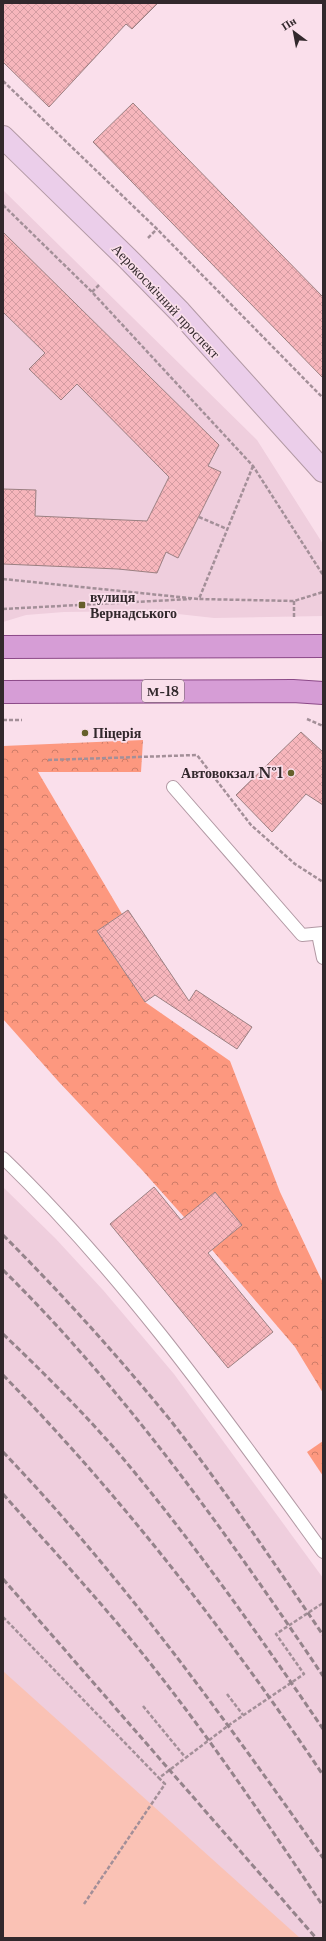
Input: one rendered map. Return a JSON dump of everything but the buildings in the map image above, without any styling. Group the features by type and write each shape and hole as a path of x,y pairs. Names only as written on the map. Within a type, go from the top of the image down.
{"main road":[{"name":"Аерокосмічний проспект","path":"3,137 180,312 323,471"},
{"path":"3,647 76,648 323,646"},
{"name":"М-18","path":"3,692 294,691 323,693"}],"lane":[{"path":"173,787 302,935 321,933 323,958"},
{"path":"3,1158 88,1247 174,1350 323,1552"}],"path":[{"path":"3,81 157,229 323,398"},
{"path":"3,205 92,292 253,466 323,575"},
{"path":"148,238 157,229"},
{"path":"92,292 99,285"},
{"path":"199,599 253,466"},
{"path":"198,516 228,529"},
{"path":"3,579 199,599"},
{"path":"3,608 199,599 294,601 323,592"},
{"path":"294,601 294,617"},
{"path":"301,718 323,726"},
{"path":"159,1778 243,1715 304,1674 276,1634 323,1603"},
{"path":"3,1617 165,1784 84,1904"},
{"path":"227,1694 243,1715"},
{"path":"143,1706 185,1757"}],"shaded area":[{"path":"3,190 257,440 323,544 323,616 214,618 151,611 64,612 26,615 3,622"},
{"path":"3,1187 56,1239 103,1290 174,1374 323,1578 323,1938 3,1938"},
{"path":"3,1671 300,1938 3,1938"}],"green space":[{"path":"143,740 141,772 38,772 122,914 97,931 145,1002 230,1061 280,1192 323,1283 323,1393 295,1347 184,1217 58,1081 3,1019 3,746"},
{"path":"323,1441 323,1476 307,1452"}],"railway":[{"path":"3,1235 89,1326 171,1421 230,1500 323,1635"},
{"path":"3,1270 48,1316 133,1414 212,1517 323,1676"},
{"path":"3,1334 49,1378 107,1440 148,1489 225,1590 323,1729"},
{"path":"3,1375 90,1469 172,1568 250,1670 323,1775"},
{"path":"3,1452 47,1499 130,1598 210,1701 323,1858"},
{"path":"3,1494 108,1612 149,1661 228,1767 323,1906"},
{"path":"3,1579 316,1938"}],"place":[{"name":"вулиця Вернадського","path":"82,605"},
{"name":"Піцерія","path":"85,733"},
{"name":"Автовокзал №1","path":"291,773"}]}
